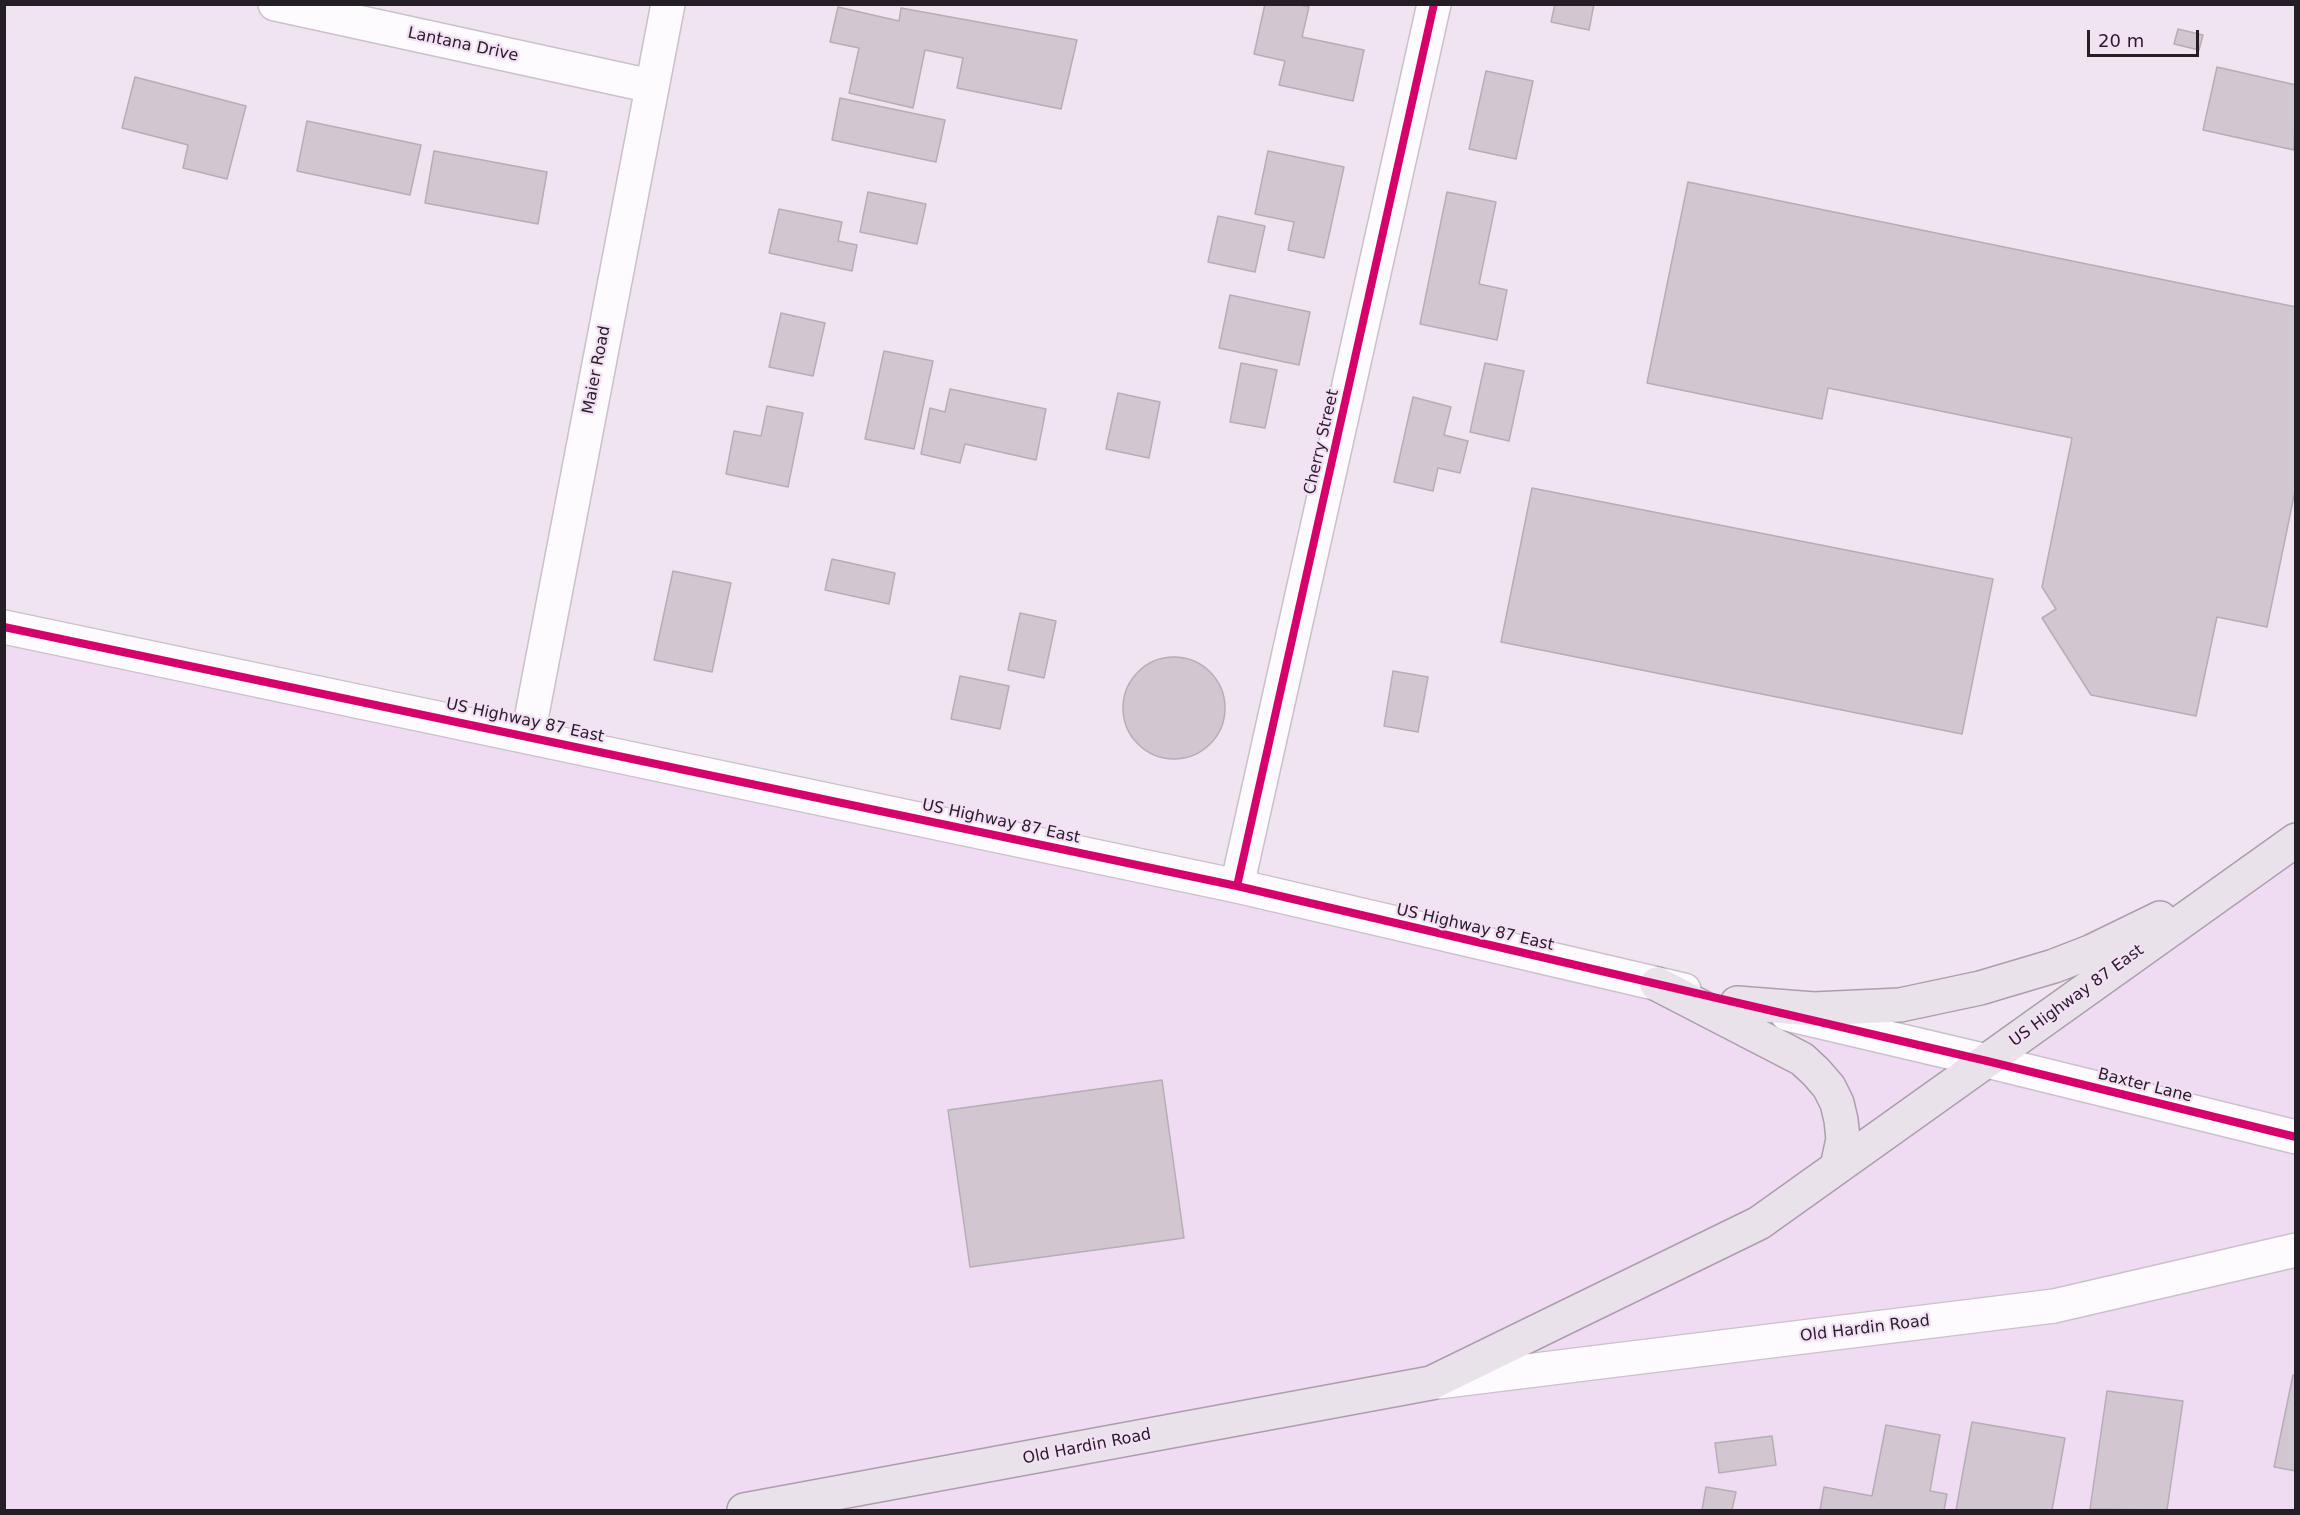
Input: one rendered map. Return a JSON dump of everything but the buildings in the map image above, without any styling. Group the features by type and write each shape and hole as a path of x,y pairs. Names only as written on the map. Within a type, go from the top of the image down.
{"main road":[{"name":"US Highway 87 East","path":"1987,1061 2295,840"},
{"path":"1737,1003 1814,1009 1852,1009 1900,1005 1980,988 2054,966 2090,952 2240,880"},
{"path":"1657,984 1802,1059 1816,1072 1829,1087 1842,1120 1843,1139 1837,1167"},
{"name":"Old Hardin Road","path":"744,1510 1431,1383 1759,1223 1987,1061"}],"street":[{"name":"Lantana Drive","path":"275,4 651,86"},
{"name":"Maier Road","path":"528,735 668,4"},
{"name":"Cherry Street","path":"1237,885 1434,4"},
{"name":"US Highway 87 East","path":"4,627 1237,885 1987,1061"},
{"name":"Baxter Lane","path":"1987,1061 2295,1137"},
{"name":"Old Hardin Road","path":"1431,1383 2054,1306 2295,1250"}],"shaded area":[{"path":"4,627 1987,1061 2295,840 2295,1510 5,1510"}],"cycle path":[{"path":"1237,886 1434,4"},
{"path":"4,627 1237,886 1987,1061 2296,1137"}]}
